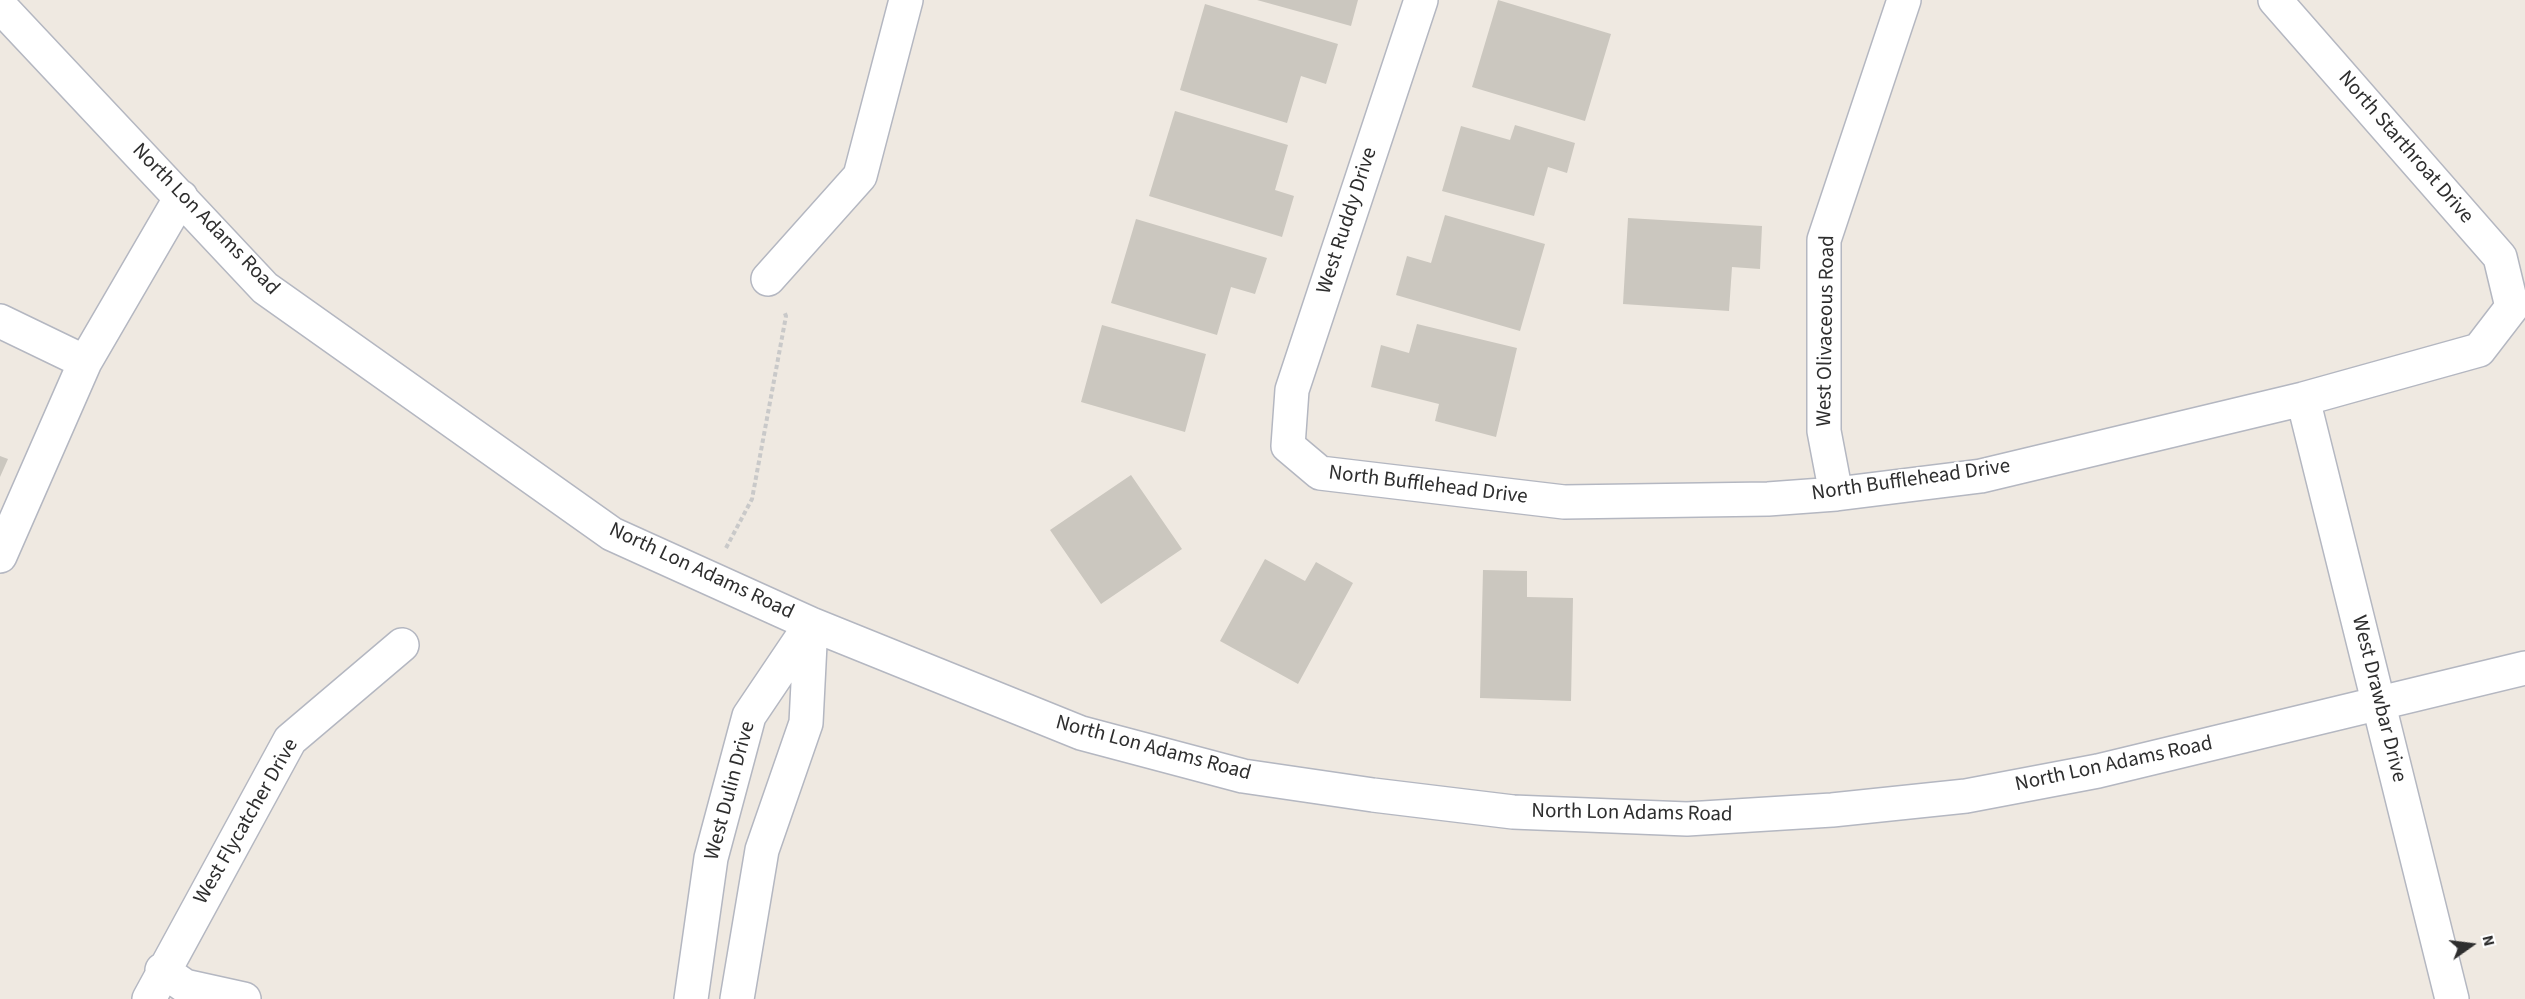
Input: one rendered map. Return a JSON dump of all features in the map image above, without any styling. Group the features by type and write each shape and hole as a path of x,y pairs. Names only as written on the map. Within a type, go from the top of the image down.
{"street":[{"path":"768,279 860,176 906,0"},
{"name":"West Ruddy Drive","path":"1288,446 1292,390 1421,0"},
{"name":"West Olivaceous Road","path":"1836,494 1824,431 1824,240 1904,0"},
{"name":"North Starthroat Drive","path":"2276,0 2500,257 2512,307"},
{"name":"North Lon Adams Road","path":"0,6 265,288 612,534 811,624 1081,734 1243,776 1374,795 1525,813 1687,819 1832,810 1966,796 2098,771 2525,668"},
{"path":"0,556 85,362 181,197"},
{"name":"North Bufflehead Drive","path":"1288,446 1320,473 1564,502 1768,499 1836,494 1981,476 2303,399 2478,350 2512,307"},
{"path":"0,321 85,362"},
{"name":"West Drawbar Drive","path":"2303,399 2452,999"},
{"path":"737,999 762,850 806,723 811,624"},
{"name":"West Dulin Drive","path":"691,999 711,858 749,716 811,624"},
{"name":"West Flycatcher Drive","path":"156,985 290,740 402,645"},
{"path":"156,985 185,986 244,999"}],"path":[{"path":"709,578 752,499 786,316 768,279"}],"building":[{"path":"1257,0 1358,0 1351,26"},
{"path":"1498,0 1611,34 1585,121 1472,87"},
{"path":"1205,4 1338,44 1326,84 1301,76 1287,123 1180,90"},
{"path":"1175,111 1288,145 1275,190 1294,196 1282,237 1149,196"},
{"path":"1515,125 1575,143 1567,173 1548,167 1534,216 1442,191 1461,126 1510,140"},
{"path":"1445,215 1545,244 1520,331 1396,295 1407,256 1431,263"},
{"path":"1628,218 1762,226 1760,269 1732,267 1729,311 1623,304"},
{"path":"1136,219 1267,258 1255,294 1231,287 1217,335 1111,303"},
{"path":"1417,324 1517,348 1496,437 1435,421 1439,404 1371,387 1381,345 1409,353"},
{"path":"1102,325 1206,354 1185,432 1081,402"},
{"path":"0,456 8,459 0,477"},
{"path":"1131,475 1182,549 1101,604 1050,530"},
{"path":"1265,559 1305,581 1316,562 1353,583 1298,684 1220,641"},
{"path":"1483,570 1527,571 1527,597 1573,598 1571,701 1480,698"}]}
